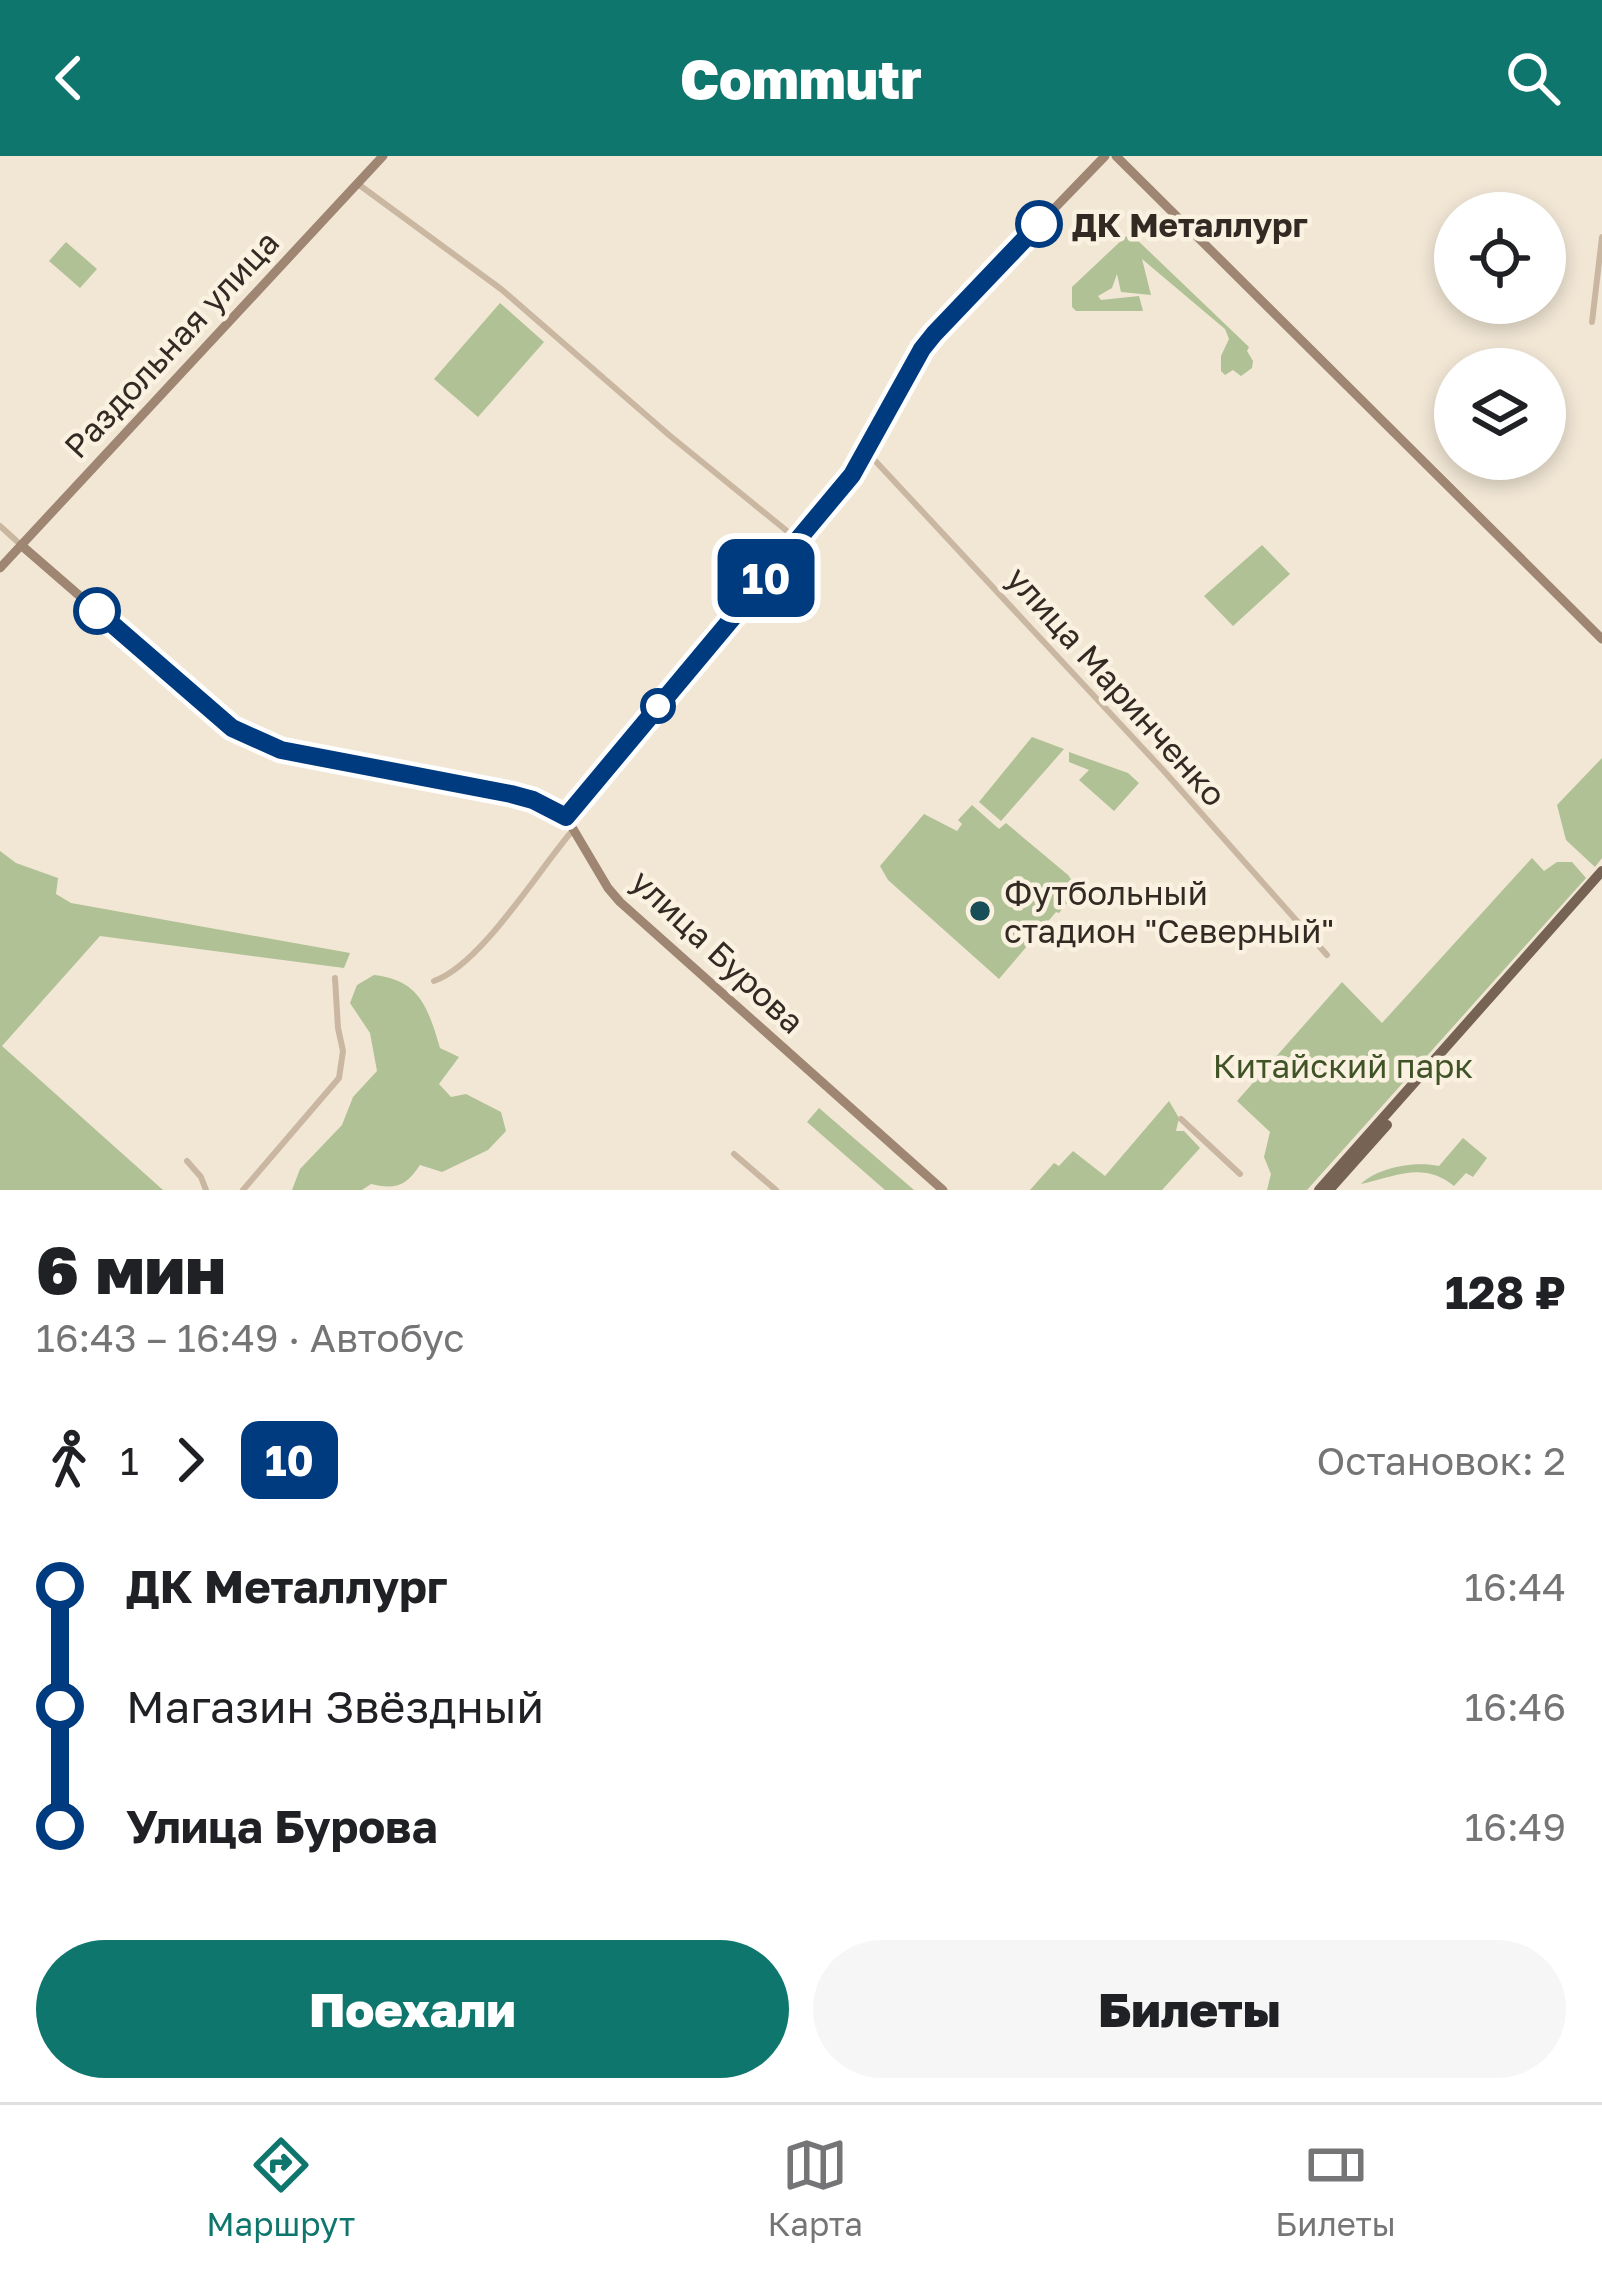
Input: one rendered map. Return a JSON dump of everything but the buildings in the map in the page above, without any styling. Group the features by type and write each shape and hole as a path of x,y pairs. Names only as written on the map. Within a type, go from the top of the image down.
{"main road":[{"name":"Раздольная улица","path":"0,568 382,156"},
{"path":"21,545 232,728 281,750 511,794 566,817 852,475 934,334 1105,156"},
{"path":"1116,156 1602,639"},
{"name":"улица Бурова","path":"566,817 620,902 944,1190"},
{"path":"1319,1190 1602,871"},
{"path":"1329,1190 1602,881"}],"street":[{"path":"358,183 501,289 798,540"},
{"path":"1592,322 1602,237"},
{"name":"улица Маринченко","path":"867,452 1163,770 1327,955"},
{"path":"0,526 21,545"},
{"path":"434,981 457,970 514,908 574,830"},
{"path":"243,1190 339,1078 343,1051 335,978"},
{"path":"1181,1119 1240,1174"},
{"path":"734,1154 776,1190"},
{"path":"187,1161 206,1190"}],"green space":[{"path":"1132,235 1249,347 1252,368 1241,376 1233,370 1225,375 1221,356 1229,339 1225,329 1142,259 1151,295 1121,292 1117,274 1112,288 1098,296 1101,300 1139,296 1143,311 1076,311 1072,307 1072,287"},
{"path":"66,242 97,269 80,288 49,261"},
{"path":"500,303 544,342 478,417 434,379"},
{"path":"1262,545 1290,574 1233,626 1204,596"},
{"path":"1032,737 1064,749 1001,821 979,802"},
{"path":"1069,752 1128,773 1139,783 1114,811 1079,780 1089,770 1069,762"},
{"path":"1602,758 1602,858 1595,867 1566,840 1557,805"},
{"path":"972,805 999,829 1006,823 1075,885 1075,893 1059,913 999,979 888,880 880,866 924,814 957,831 962,824 958,820"},
{"path":"0,851 16,863 58,878 56,894 71,903 350,953 344,968 100,936 2,1046 163,1190 0,1190"},
{"name":"Китайский парк","path":"1532,858 1544,871 1557,862 1572,862 1586,878 1307,1190 1267,1190 1271,1174 1264,1157 1270,1132 1237,1101 1342,982 1382,1023"},
{"path":"374,975 412,990 426,1009 440,1048 459,1057 439,1084 451,1097 466,1094 501,1112 506,1131 488,1150 442,1172 420,1165 400,1185 292,1190 300,1169 342,1125 353,1097 377,1071 370,1033 350,1003 357,985"},
{"path":"1169,1101 1179,1118 1176,1131 1184,1131 1200,1148 1162,1190 1030,1190 1054,1163 1059,1166 1073,1151 1105,1176"},
{"path":"819,1108 914,1190 885,1190 807,1122"},
{"path":"1463,1138 1487,1158 1473,1177 1466,1173 1454,1186 1421,1172 1361,1184 1398,1167 1439,1166"}],"bus line":[{"name":"10","path":"97,611 232,728 281,750 511,794 566,817 852,475 922,349 1039,224"}],"place":[{"name":"ДК Металлург","path":"1039,224"},
{"name":"Футбольный стадион \"Северный\"","path":"980,911"}]}
